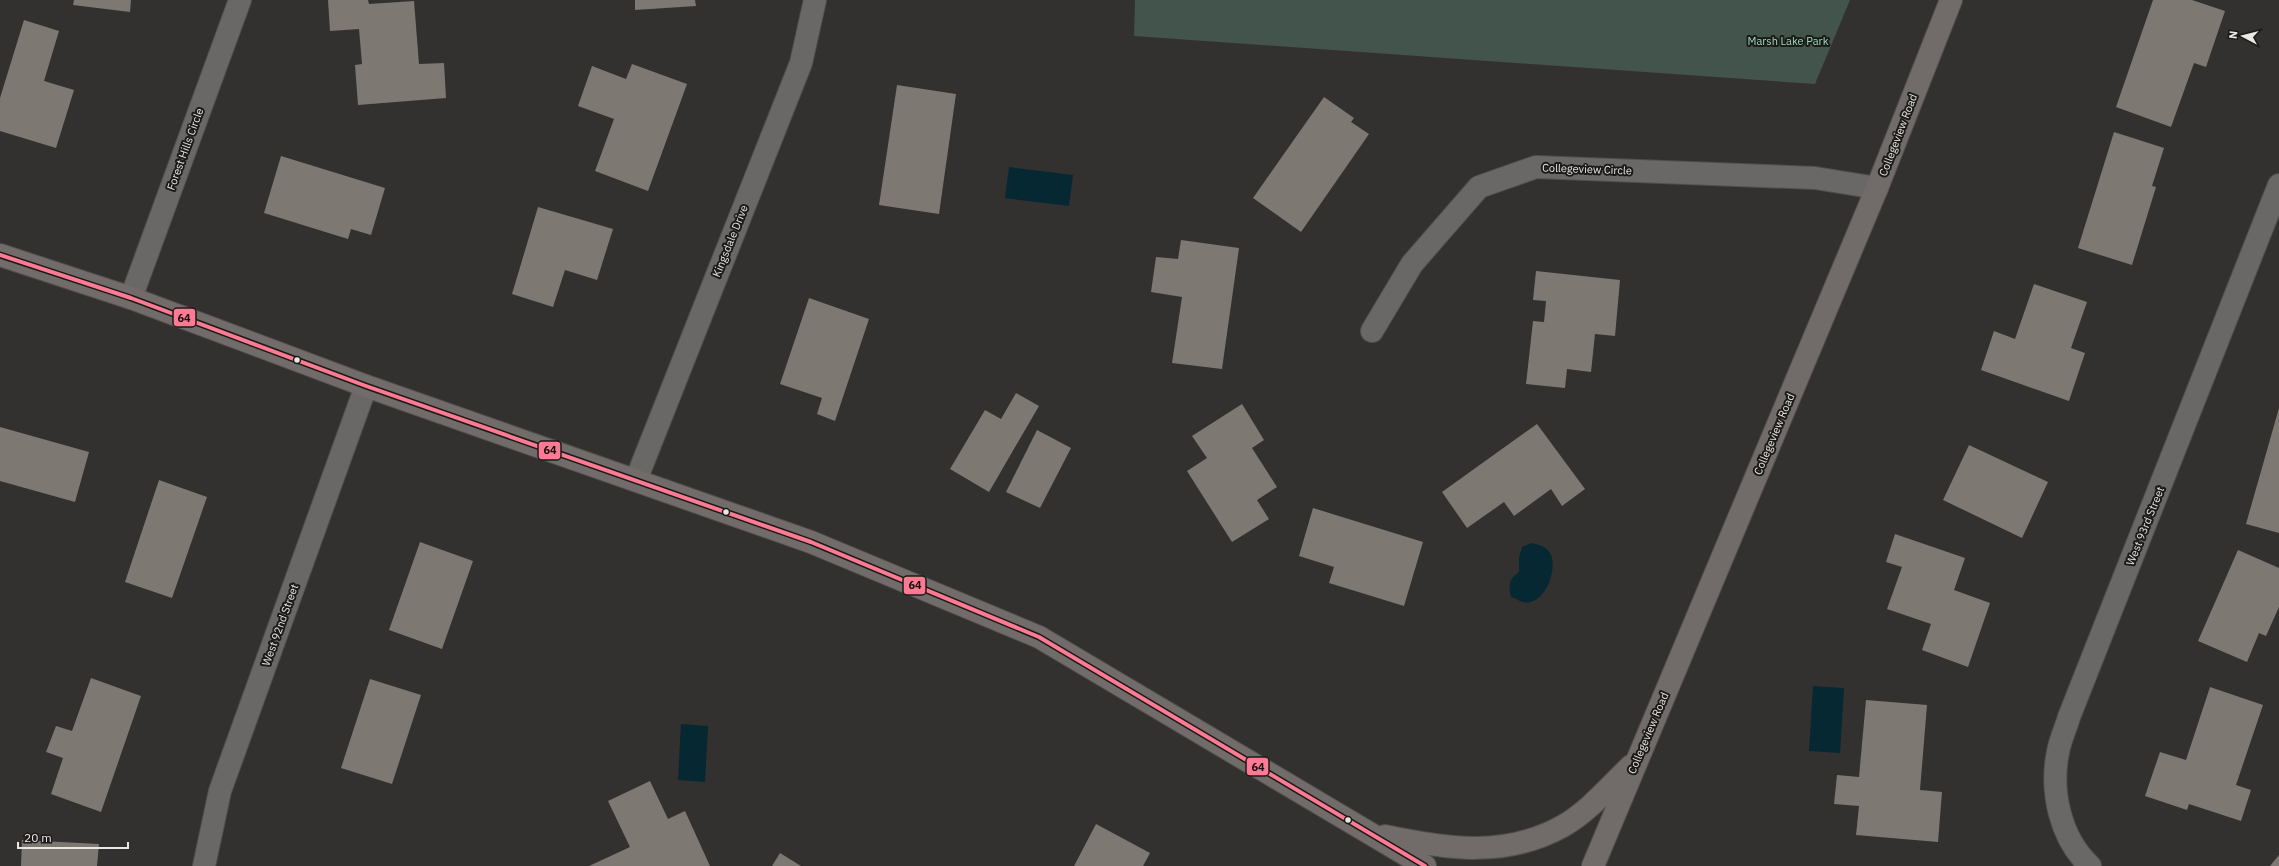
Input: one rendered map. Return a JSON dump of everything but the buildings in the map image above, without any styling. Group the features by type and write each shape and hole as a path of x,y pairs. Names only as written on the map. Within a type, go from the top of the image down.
{"street":[{"name":"Forest Hills Circle","path":"131,298 240,0"},
{"name":"Kingsdale Drive","path":"636,480 801,63 815,0"},
{"name":"Collegeview Road","path":"1593,866 1877,188 1951,0"},
{"name":"Collegeview Circle","path":"1372,331 1412,264 1479,187 1536,167 1815,178 1877,188"},
{"name":"West 93rd Street","path":"2090,866 2065,830 2055,792 2058,752 2069,717 2279,185"},
{"path":"0,255 131,298 366,386 811,542 1039,637 1425,866"},
{"name":"West 92nd Street","path":"204,866 220,791 366,386"},
{"path":"1366,831 1412,842 1481,849 1525,843 1563,826 1581,812 1637,759"}],"green space":[{"name":"Marsh Lake Park","path":"1135,0 1850,0 1815,84 1134,36"}],"water":[{"path":"1009,167 1073,175 1069,206 1005,198"},
{"path":"1532,543 1542,546 1550,553 1553,568 1548,585 1543,593 1531,602 1523,602 1511,597 1510,583 1513,577 1519,572 1519,558 1522,547"},
{"path":"1813,686 1844,688 1840,753 1809,751"},
{"path":"681,724 708,726 705,782 678,780"}],"transit line":[{"name":"64","path":"0,255 131,298 366,386 811,542 1039,637 1425,866"}]}
